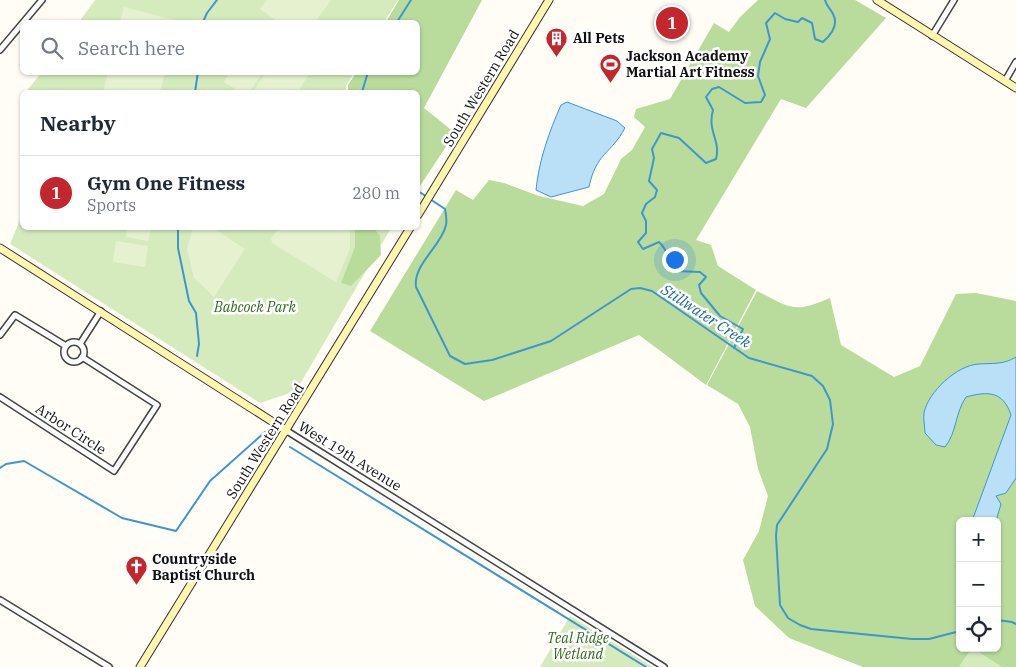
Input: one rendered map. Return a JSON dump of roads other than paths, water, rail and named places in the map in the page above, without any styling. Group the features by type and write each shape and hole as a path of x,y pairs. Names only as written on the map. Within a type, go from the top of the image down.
{"main road":[{"name":"South Western Road","path":"420,212 549,0"},
{"path":"877,0 1016,88"},
{"name":"South Western Road","path":"140,667 287,431 409,230"},
{"name":"West 19th Avenue","path":"0,248 287,431"}],"street":[{"path":"25,20 42,0"},
{"path":"932,36 954,0"},
{"path":"0,50 20,26"},
{"path":"1005,81 1016,62"},
{"path":"80,344 101,311"},
{"path":"0,335 15,315 66,346"},
{"path":"71,342 80,344 84,352 82,357 74,361 68,360 65,355 66,346 71,342"},
{"name":"Arbor Circle","path":"0,397 114,471 157,405 82,357"},
{"name":"West 19th Avenue","path":"287,431 664,667"},
{"path":"0,600 109,667"}],"water":[{"path":"567,102 617,121 625,128 620,137 600,160 589,187 551,197 536,190 537,179 552,125 561,105"},
{"path":"1016,357 1016,478 1006,493 996,496 1001,504 997,517 973,517 1011,415 1008,407 1004,401 994,395 981,394 966,397 962,403 952,435 945,447 936,445 925,433 924,413 931,397 953,374 970,366 1011,360"}],"waterway":[{"path":"204,20 217,0"},
{"name":"Stillwater Creek","path":"398,20 411,0"},
{"path":"734,348 743,329 720,316 701,293 699,285 706,277 700,272 676,271 659,242 643,249 638,242 646,233 646,221 642,213 646,204 655,197 657,190 649,181 654,158 652,149 661,133 679,138 706,163 716,159 717,146 712,124 713,110 706,97 712,89 719,87 745,103 761,102 765,95 758,76 760,62 770,39 766,23 775,13 785,19 798,22 802,18 812,23 815,39 823,42 835,26 835,18 825,0"},
{"path":"195,90 198,75"},
{"name":"Stillwater Creek","path":"363,90 367,75"},
{"name":"Stillwater Creek","path":"420,192 445,209 446,223 443,233 423,263 416,279 416,287 450,356 465,364 492,360 551,341 631,289 640,288 652,291 749,358 812,376 823,386 830,400 833,424 827,449 777,525 780,605 788,618 811,629 912,639 929,639 956,632"},
{"path":"178,230 178,248 189,301 196,313 199,344 197,356"},
{"path":"0,468 6,464 24,461 122,518 176,531 210,481 265,432"},
{"path":"290,447 646,667"},
{"name":"Stillwater Creek","path":"1001,621 1016,624"}],"place":[{"name":"Gym One Fitness","path":"672,23"},
{"name":"All Pets","path":"557,57"},
{"name":"Jackson Academy Martial Art Fitness","path":"610,83"},
{"name":"Countryside Baptist Church","path":"136,586"}],"park label":[{"name":"Babcock Park","path":"255,307"},
{"name":"Teal Ridge Wetland","path":"578,646"}]}
